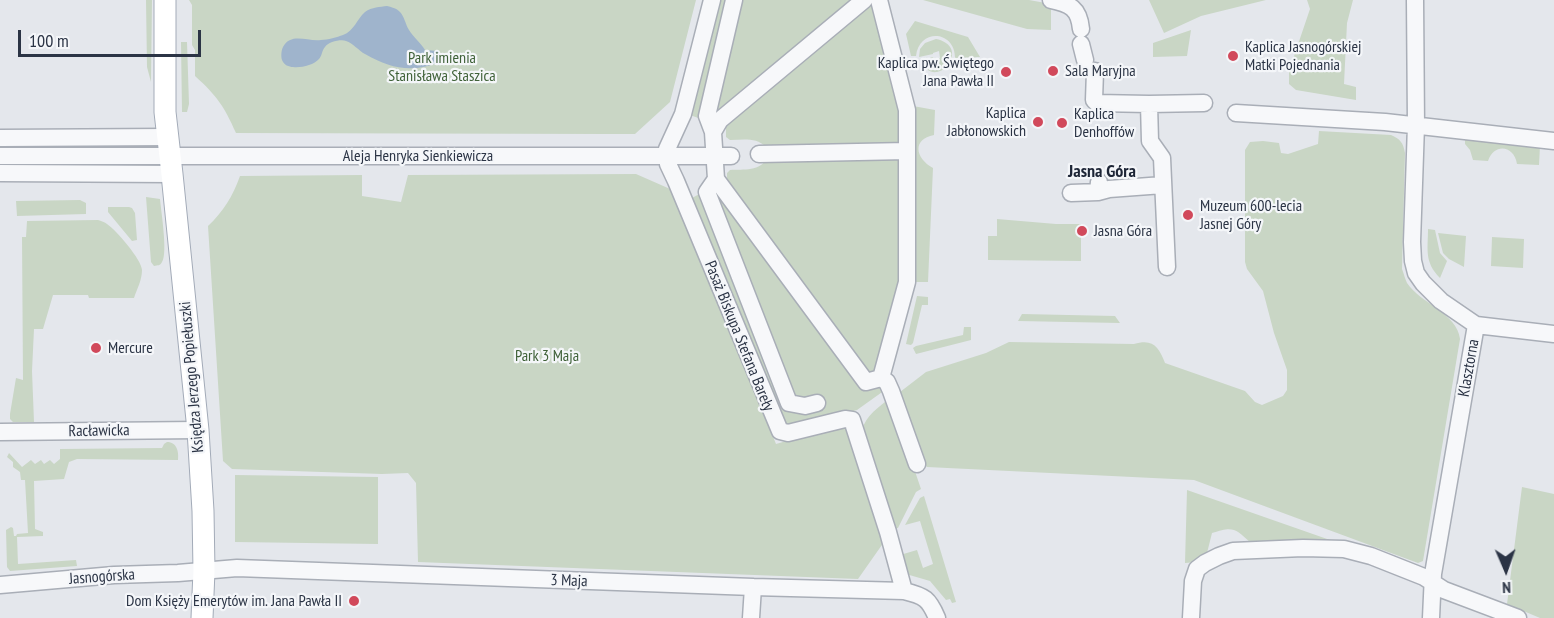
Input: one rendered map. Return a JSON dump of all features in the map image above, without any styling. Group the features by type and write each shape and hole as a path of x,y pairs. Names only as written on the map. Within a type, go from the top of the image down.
{"main road":[{"name":"Księdza Jerzego Popiełuszki","path":"165,0 165,112 198,430 203,511 202,618"}],"street":[{"path":"666,157 669,143 683,114 712,0"},
{"path":"734,0 707,116 723,156 716,179 707,192 789,403 805,406 817,403"},
{"path":"713,132 720,120 864,0"},
{"path":"879,0 907,110 908,151 907,282 881,378"},
{"path":"1051,0 1065,3 1076,11 1080,21 1094,100 1149,104 1204,103"},
{"name":"Klasztorna","path":"1415,0 1416,125 1413,261 1416,273 1423,283 1441,301 1476,325 1433,574 1431,618"},
{"path":"1149,104 1150,141 1162,159 1167,267"},
{"path":"1236,113 1416,125 1554,141"},
{"path":"0,138 170,156"},
{"path":"759,154 908,151"},
{"path":"0,156 170,156"},
{"path":"0,173 170,156"},
{"name":"Aleja Henryka Sienkiewicza","path":"170,156 723,156"},
{"name":"Pasaż Biskupa Stefana Bareły","path":"666,157 777,428 789,433 845,419 852,420 888,532 904,591"},
{"path":"716,179 866,381 881,378 887,382 917,464"},
{"path":"1071,193 1098,187 1109,189 1163,185"},
{"path":"1476,325 1554,334"},
{"name":"Racławicka","path":"0,432 198,430"},
{"path":"1191,618 1194,576 1197,569 1205,563 1233,551 1303,548 1344,549 1371,556 1424,577 1444,590 1518,618"},
{"name":"3 Maja","path":"204,571 237,568 904,591 919,594 934,611"},
{"name":"Jasnogórska","path":"0,585 114,575 204,571"},
{"path":"751,618 753,587"}],"green space":[{"path":"146,0 152,0 151,82 147,67"},
{"name":"Park imienia Stanisława Staszica","path":"189,0 696,0 670,102 635,134 603,134 236,133 219,102 195,76 192,5"},
{"path":"716,0 731,0 701,119 690,115"},
{"path":"737,0 853,0 712,117"},
{"path":"923,0 1029,0 1051,4 1051,30 1027,29"},
{"path":"1149,0 1266,0 1201,16 1164,33"},
{"path":"1307,0 1353,0 1347,23 1344,84 1356,87 1356,100 1296,90 1289,84 1289,71 1310,9"},
{"path":"865,2 876,5 900,108 901,147 766,147 754,140 730,140 726,137 726,122"},
{"path":"915,21 968,37 980,57 955,58 949,42 937,36 923,41 916,56 911,56 906,34"},
{"path":"1191,30 1187,56 1153,57 1153,43"},
{"path":"936,39 947,44 952,50 952,58 942,70 935,72 927,70 921,61 933,57 934,59 940,58 939,51 919,57 920,49 925,43"},
{"path":"181,42 187,42 189,104 187,112 182,112"},
{"path":"913,106 935,110 934,135 922,140 918,149 922,159 933,168 928,282 912,282"},
{"path":"1319,131 1391,135 1401,141 1405,153 1402,269 1407,283 1421,297 1446,315 1457,330 1460,339 1423,561 1418,563 1194,480 927,467 923,464 900,392 926,372 986,353 1009,342 1134,344 1146,342 1158,348 1165,363 1245,391 1255,402 1262,405 1283,396 1287,390 1287,370 1263,291 1247,269 1245,262 1245,150 1250,142 1263,141 1279,143 1281,153 1288,154 1318,144"},
{"path":"1465,138 1540,146 1539,165 1517,164 1512,153 1504,149 1495,151 1488,161 1473,160 1465,144"},
{"path":"901,156 901,283 878,372 866,376 727,191 727,173 730,170 756,167 765,162 768,157"},
{"name":"Park 3 Maja","path":"636,174 677,192 776,444 842,425 850,429 884,542 858,579 418,562 416,483 408,473 232,469 223,461 208,226 227,203 240,176 362,175 362,196 401,202 408,175"},
{"path":"703,192 792,400 715,193 721,192 885,390 857,410 795,428 784,426 692,198"},
{"path":"146,197 160,199 163,222 164,257 160,264 154,266 151,262"},
{"path":"80,200 86,203 86,214 17,216 16,201"},
{"path":"108,207 132,208 135,213 137,240 132,241 108,212"},
{"path":"997,219 1081,224 1081,261 988,260 988,236 997,236"},
{"path":"98,220 106,223 116,232 141,265 141,277 134,298 53,295 43,329 34,329 32,371 34,422 13,422 10,414 16,378 23,380 22,237 26,237 27,221"},
{"path":"1428,229 1435,230 1440,253 1447,261 1440,278 1429,261"},
{"path":"1438,233 1466,236 1464,267 1443,253"},
{"path":"1492,237 1524,239 1523,268 1491,266"},
{"path":"917,296 928,297 928,305 922,305 911,345 906,344"},
{"path":"1022,314 1115,316 1120,323 1018,321"},
{"path":"964,327 971,327 971,340 916,354 913,348 963,335"},
{"path":"890,398 921,489 916,492 898,528 892,529 862,430 877,408"},
{"path":"167,442 177,448 178,460 77,459 69,462 64,479 34,481 35,529 43,532 43,536 17,537 18,564 76,560 77,566 10,571 7,567 6,530 13,528 14,536 28,533 25,480 21,480 20,472 13,467 13,462 7,457 9,453 22,467 31,460 35,464 41,460 44,464 50,460 54,464 60,459 60,449 162,448"},
{"path":"235,475 378,477 378,544 235,542"},
{"path":"1522,487 1554,494 1554,618 1540,618 1507,604"},
{"path":"1187,490 1330,540 1332,544 1251,543 1237,531 1229,529 1212,533 1207,553 1198,562 1185,563"},
{"path":"924,496 956,602 946,600 930,581 906,574 900,555 917,550 923,568 933,564 920,521 905,525 920,498"}],"water":[{"path":"387,6 400,12 411,33 425,50 438,51 441,56 440,62 420,68 393,66 341,40 327,45 319,59 311,64 291,67 283,62 282,49 286,42 295,39 324,40 343,35 350,31 365,12"}],"tunnel":[{"path":"1085,60 1085,80"}],"place":[{"name":"Kaplica Jasnogórskiej Matki Pojednania","path":"1233,56"},
{"name":"Sala Maryjna","path":"1053,71"},
{"name":"Kaplica pw. Świętego Jana Pawła II","path":"1006,72"},
{"name":"Kaplica Jabłonowskich","path":"1038,122"},
{"name":"Kaplica Denhoffów","path":"1062,123"},
{"name":"Muzeum 600-lecia Jasnej Góry","path":"1188,215"},
{"name":"Jasna Góra","path":"1082,231"},
{"name":"Mercure","path":"96,348"},
{"name":"Dom Księży Emerytów im. Jana Pawła II","path":"354,601"}],"district":[{"name":"Jasna Góra","path":"1102,172"}]}
